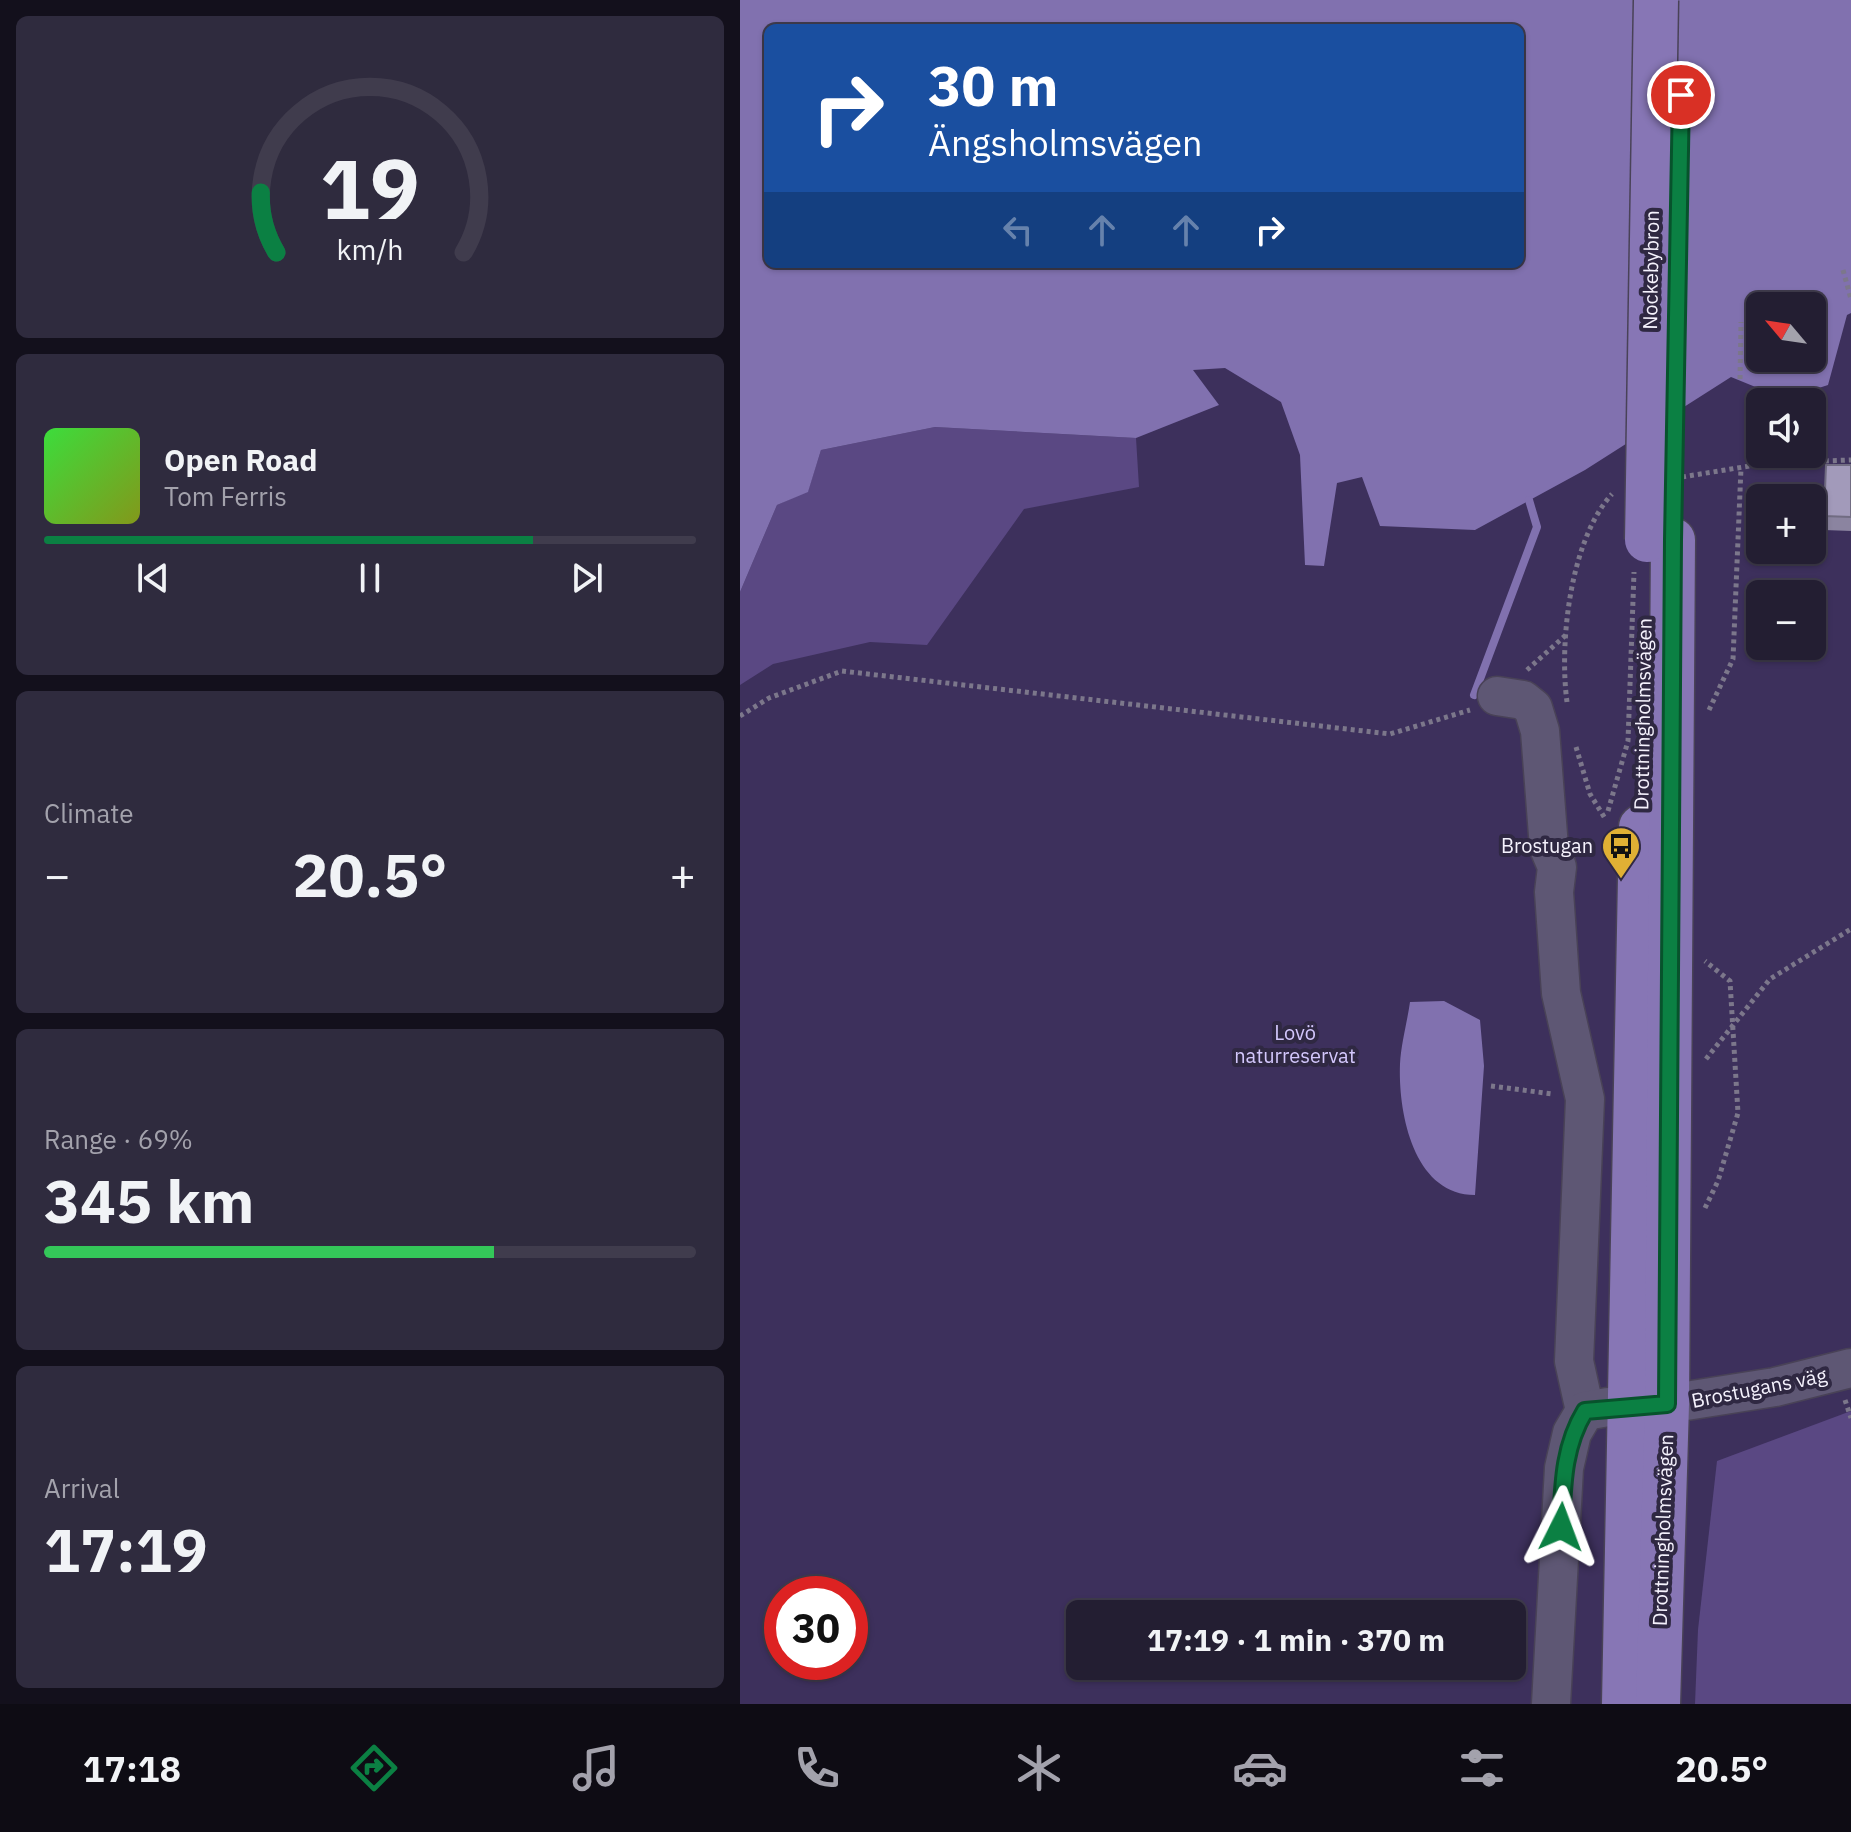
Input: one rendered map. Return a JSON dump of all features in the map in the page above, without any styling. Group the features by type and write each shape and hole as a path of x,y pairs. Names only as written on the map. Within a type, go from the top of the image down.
{"main road":[{"name":"Nockebybron","path":"1651,550 1656,0"},
{"name":"Nockebybron","path":"1651,550 1683,0"},
{"name":"Drottningholmsvägen","path":"1651,550 1649,1405 1658,1704"},
{"name":"Drottningholmsvägen","path":"1624,1704 1649,1405"}],"street":[{"path":"1497,696 1523,700 1533,708 1540,731 1549,848 1557,867 1554,892 1561,993 1585,1099 1574,1361 1585,1411 1572,1433 1564,1468 1551,1704"},
{"name":"Brostugans väg","path":"1585,1411 1775,1387 1851,1368"}],"path":[{"path":"1843,270 1851,299"},
{"path":"1740,379 1741,322"},
{"path":"1667,479 1741,468 1851,460"},
{"path":"1569,712 1565,687 1568,608 1585,540 1609,496 1617,491"},
{"path":"1572,738 1590,794 1606,820 1628,741 1651,550"},
{"path":"740,716 769,698 842,671 1390,734 1460,716 1497,696 1567,634"},
{"path":"1706,1059 1770,979 1851,929"},
{"path":"1491,1086 1585,1099"}],"green space":[{"name":"Lovö naturreservat","path":"740,0 1851,0 1851,1704 740,1704"}],"shaded area":[{"path":"740,0 1851,0 1851,313 1847,315 1828,385 1819,388 1758,388 1731,377 1585,470 1475,530 1380,526 1362,477 1337,483 1324,566 1305,565 1300,455 1281,402 1225,368 1193,370 1219,405 1136,438 935,427 821,450 808,492 777,505 740,592"},
{"path":"935,427 1136,438 1139,487 1024,509 927,645 870,642 773,664 740,685 740,592 777,505 808,491 821,450"},
{"path":"1444,1001 1480,1020 1484,1066 1475,1195 1454,1191 1437,1182 1424,1167 1414,1148 1402,1106 1400,1064 1410,1002"},
{"path":"1851,1411 1851,1704 1695,1704 1698,1630 1717,1461"}],"building":[{"path":"1826,465 1851,465 1851,517 1826,516"}],"waterway":[{"path":"1474,695 1537,527 1529,500"}],"place":[{"name":"Brostugan","path":"1621,880"}],"route":[{"path":"1561,1527 1564,1468 1572,1433 1585,1411 1667,1404 1673,540 1681,95"}]}
